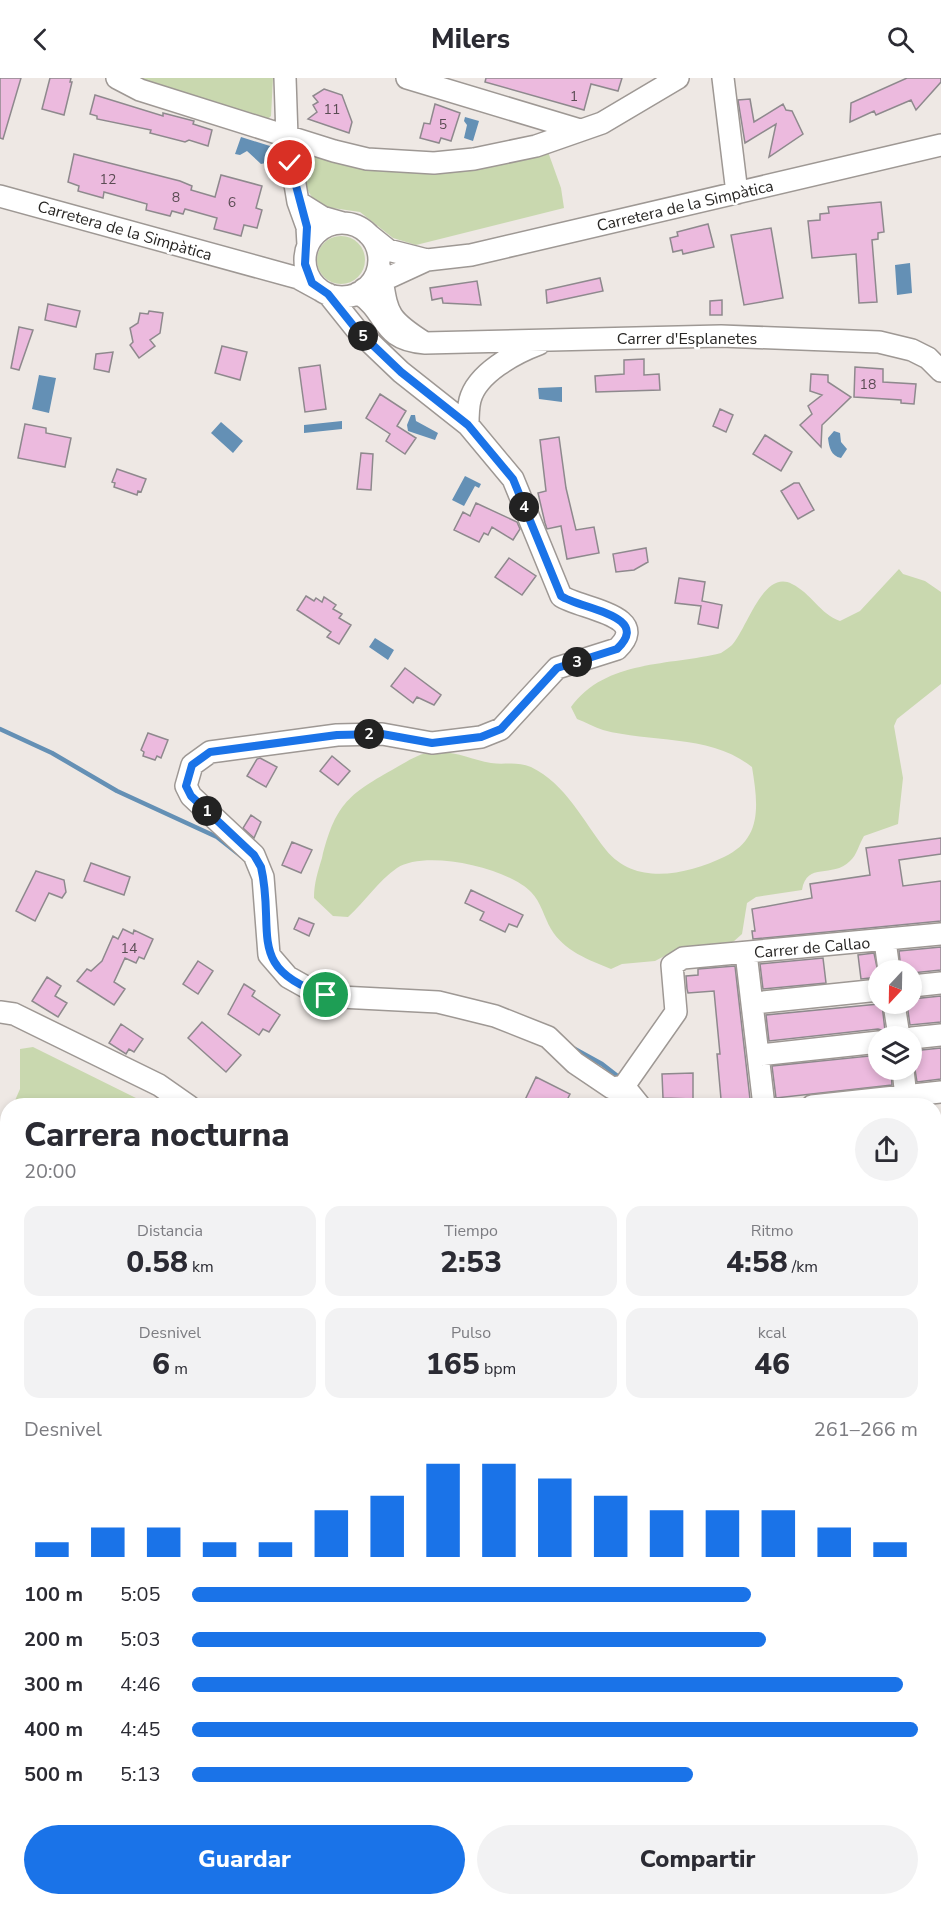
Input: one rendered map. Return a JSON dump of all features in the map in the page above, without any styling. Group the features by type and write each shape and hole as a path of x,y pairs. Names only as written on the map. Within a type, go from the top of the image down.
{"street":[{"path":"117,78 141,90 287,137 367,159 434,162 505,154 580,130 626,110 672,79"},
{"path":"285,78 284,108 287,137 298,202 307,227 307,274 356,329 401,372 468,425 513,479 561,596 584,607 615,616 625,624 627,632 624,642 617,649 557,668 501,729 481,737 432,743 382,734 337,735 210,752 192,765 186,786 191,796 254,855 261,867 269,955 288,977 313,991 340,998 438,1002 495,1016 548,1037 575,1063 612,1088 624,1086 634,1098"},
{"path":"407,78 580,130"},
{"path":"719,83 737,193"},
{"name":"Carretera de la Simpàtica","path":"364,289 427,260 471,255 941,145"},
{"name":"Carretera de la Simpàtica","path":"0,196 298,279 324,292"},
{"path":"298,202 322,217 361,228 368,234 378,256 364,289 351,304 356,329"},
{"path":"306,249 322,229 342,223"},
{"name":"Carretera de la Simpàtica","path":"368,234 388,250 427,260"},
{"name":"Carretera de la Simpàtica","path":"250,266 276,265 306,249"},
{"path":"324,292 364,289"},
{"name":"Carrer d'Esplanetes","path":"364,289 393,333 411,342 721,336 879,342 912,350 928,358 941,371"},
{"path":"468,425 470,399 483,379 520,351 558,338"},
{"name":"Carrer de Callao","path":"624,1086 676,1012 672,965 683,958 885,941 941,933"},
{"path":"885,941 888,960"},
{"path":"746,953 754,1003 763,1098"},
{"path":"922,985 941,983"},
{"path":"754,1003 868,991"},
{"path":"0,1012 14,1014 159,1084 178,1098"},
{"path":"922,1037 941,1035"},
{"path":"760,1055 868,1043"},
{"path":"904,1080 906,1097"},
{"path":"896,1098 941,1092"}],"green space":[{"path":"135,78 273,78 271,116 267,120"},
{"path":"547,149 561,188 564,208 416,245 393,238 360,212 319,206 309,193 303,179 305,167 317,155 353,163"},
{"path":"341,236 358,243 365,260 358,277 341,284 324,277 317,260 324,243"},
{"path":"899,569 903,574 925,581 941,592 941,684 897,719 894,726 903,778 898,824 864,836 850,861 836,869 809,876 802,890 756,897 747,903 742,934 733,942 723,946 674,951 655,961 622,964 611,969 578,954 556,937 534,896 520,883 486,869 446,861 427,860 397,868 348,917 333,916 314,898 327,840 345,804 377,779 417,756 433,752 455,754 491,763 526,765 543,774 564,793 606,850 618,862 632,869 647,873 679,872 724,857 746,841 752,830 756,794 752,767 736,756 699,744 603,730 577,719 571,707 585,691 620,672 721,653 738,637 764,592 772,585 782,582 792,584 827,614 840,621 860,611"},
{"path":"33,1047 136,1098 16,1098 20,1089 20,1049"}],"water":[{"path":"465,117 479,121 473,141 464,138 467,125 464,121"},
{"path":"241,137 270,146 270,162 261,164 247,151 240,155 235,154"},
{"path":"910,263 912,293 897,295 895,265"},
{"path":"39,375 56,378 49,413 32,409"},
{"path":"562,387 562,402 539,399 538,388"},
{"path":"411,415 415,415 416,421 438,433 435,440 408,431 407,425"},
{"path":"342,421 342,429 304,433 304,425"},
{"path":"221,422 243,441 233,453 211,433"},
{"path":"834,431 840,433 841,442 847,449 841,458 831,451 829,445 828,438"},
{"path":"465,476 481,484 479,488 475,486 464,506 452,500"},
{"path":"375,638 394,650 388,660 369,647"}],"building":[{"path":"0,78 21,78 3,139 0,138"},
{"path":"50,78 71,78 64,115 42,109"},
{"path":"486,78 622,78 618,91 591,84 584,110 485,82"},
{"path":"907,78 941,78 941,82 916,110 911,100 876,115 874,111 850,122 851,103"},
{"path":"324,89 342,95 352,122 349,133 308,119 317,112 313,105 318,102 313,96"},
{"path":"95,95 163,116 163,113 194,121 193,124 212,130 208,146 150,133 151,130 97,119 97,116 90,114"},
{"path":"750,99 754,122 783,104 786,110 792,111 803,134 769,157 776,124 745,143 738,100"},
{"path":"435,104 460,113 451,141 441,138 439,143 420,138 424,123 430,124"},
{"path":"74,154 180,181 192,186 191,190 215,197 221,175 262,186 256,208 262,210 257,228 244,225 241,236 214,229 217,218 185,209 183,214 172,211 170,216 146,210 147,204 104,192 103,198 78,191 79,186 68,182"},
{"path":"881,202 884,232 878,233 878,239 872,240 877,302 859,303 856,254 812,258 808,221 820,220 820,214 829,213 828,207"},
{"path":"708,224 714,247 683,254 682,250 673,252 670,238 678,236 677,232"},
{"path":"771,228 783,298 744,305 731,235"},
{"path":"600,278 603,291 547,303 546,290"},
{"path":"477,281 481,305 443,303 442,298 432,300 430,288"},
{"path":"722,300 722,315 710,315 710,301"},
{"path":"48,304 80,311 76,327 45,320"},
{"path":"149,311 163,313 160,333 150,340 155,346 139,358 130,345 133,342 130,328 138,323 140,313 148,314"},
{"path":"19,327 33,330 19,370 11,368"},
{"path":"222,346 247,352 240,380 215,373"},
{"path":"113,352 109,372 94,369 96,354"},
{"path":"644,359 644,375 659,374 660,390 596,392 595,376 624,374 624,360"},
{"path":"320,365 326,409 305,412 299,368"},
{"path":"855,367 883,369 883,382 916,384 914,404 901,403 901,400 854,397"},
{"path":"811,374 828,375 828,382 851,397 822,425 821,447 800,425 812,414 808,406 822,395 810,391"},
{"path":"380,394 406,411 397,426 416,438 405,454 386,441 390,434 366,418"},
{"path":"720,409 733,415 726,432 713,426"},
{"path":"25,424 46,428 46,433 71,438 65,467 18,458"},
{"path":"765,435 792,452 781,471 753,454"},
{"path":"559,437 566,488 576,530 594,527 599,553 567,559 561,526 547,529 538,493 546,491 540,440"},
{"path":"361,453 373,454 371,490 357,489"},
{"path":"117,469 146,479 141,492 138,491 137,495 114,487 115,483 112,482"},
{"path":"794,483 799,483 814,510 798,519 781,491"},
{"path":"476,503 517,522 520,529 513,540 492,527 488,535 484,533 479,542 454,530 463,512 470,516"},
{"path":"646,548 648,562 634,570 616,572 613,554"},
{"path":"509,558 536,576 522,595 495,577"},
{"path":"679,578 705,582 702,601 722,605 718,628 698,624 701,606 675,603"},
{"path":"306,596 314,601 316,598 322,602 324,597 336,605 333,609 342,614 339,618 351,625 339,644 327,637 331,632 297,610"},
{"path":"405,668 441,695 434,705 417,697 413,703 391,686"},
{"path":"148,733 168,740 161,758 157,756 155,760 143,756 144,752 141,750"},
{"path":"332,756 350,771 338,785 320,771"},
{"path":"260,758 277,767 266,787 247,776 257,759"},
{"path":"251,815 261,822 254,838 243,828"},
{"path":"941,838 941,854 899,860 903,886 941,881 941,921 753,939 752,931 755,931 752,909 812,898 810,884 870,875 866,848"},
{"path":"292,842 312,850 301,873 282,865"},
{"path":"91,863 130,877 124,895 84,881"},
{"path":"36,871 64,880 66,892 62,898 49,893 35,921 16,911"},
{"path":"471,890 523,915 517,927 509,924 505,932 480,920 484,912 465,903"},
{"path":"299,918 314,924 309,936 294,929"},
{"path":"123,929 133,934 134,930 153,939 144,959 139,957 136,963 125,958 114,982 125,989 114,1005 77,981 87,969 91,971 102,961 113,936 118,939"},
{"path":"941,947 941,970 922,972 922,960 900,960 899,951"},
{"path":"874,953 875,960 868,960 868,978 861,979 858,955"},
{"path":"823,958 826,983 763,989 760,964"},
{"path":"198,961 213,971 198,994 183,984"},
{"path":"735,966 750,1098 721,1098 717,1054 720,1054 714,991 688,993 687,989 686,976 698,975 698,969"},
{"path":"47,977 61,986 55,996 67,1003 58,1017 32,1001"},
{"path":"244,984 255,991 252,996 280,1015 269,1032 263,1029 259,1035 228,1014"},
{"path":"941,996 941,1022 910,1025 908,1014 922,1014 922,998"},
{"path":"868,1005 868,1014 883,1014 884,1026 868,1026 868,1030 769,1041 766,1015"},
{"path":"202,1022 241,1055 226,1072 188,1038"},
{"path":"121,1024 143,1039 134,1052 129,1049 126,1054 109,1043"},
{"path":"941,1048 941,1079 917,1082 917,1080 922,1080 922,1050"},
{"path":"868,1056 868,1080 892,1080 892,1085 776,1098 772,1066"},
{"path":"693,1073 693,1098 663,1098 662,1074"},
{"path":"536,1077 570,1094 568,1098 526,1098"}],"waterway":[{"path":"0,729 52,753 117,791 217,837 241,856"},
{"path":"573,1048 602,1064 620,1078"}],"route":[{"path":"290,163 298,202 307,227 308,245 305,264 312,283 328,294 356,329 401,372 468,425 513,479 561,596 570,602 615,616 625,624 627,632 624,642 617,649 557,668 501,729 481,737 457,742 432,743 382,734 337,735 210,752 192,765 187,775 186,786 191,796 254,855 261,867 269,955 288,977 313,991 326,995"}]}
